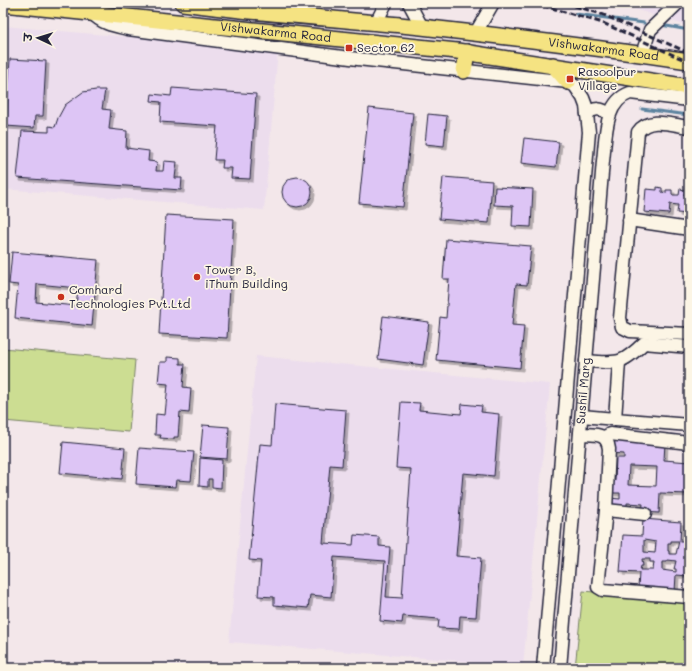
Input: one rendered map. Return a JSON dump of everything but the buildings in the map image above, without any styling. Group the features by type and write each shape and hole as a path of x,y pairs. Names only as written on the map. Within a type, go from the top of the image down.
{"main road":[{"name":"Vishwakarma Road","path":"183,3 272,14 422,27 689,61"},
{"name":"Vishwakarma Road","path":"3,4 467,52 689,87"},
{"path":"233,27 238,26 243,21 242,13 234,10"},
{"path":"270,31 265,28 262,21 267,16 272,14"},
{"path":"464,71 467,52"},
{"path":"553,65 568,82"}],"street":[{"path":"376,23 386,3"},
{"path":"409,3 422,27"},
{"path":"474,34 493,3"},
{"path":"642,54 650,30 678,3"},
{"path":"93,14 98,19 113,26 128,29 464,71 568,82"},
{"name":"Sushil Marg","path":"543,668 589,132 586,106 580,91 568,82"},
{"path":"587,114 591,110 597,109 606,111 609,114 622,96 630,93 689,100"},
{"name":"Sushil Marg","path":"560,668 603,161 609,114"},
{"path":"689,127 651,122 642,126 638,132 620,318 622,327 630,331 689,334"},
{"path":"629,220 689,229"},
{"path":"586,361 619,362 631,355 644,343 689,347"},
{"path":"615,418 619,362"},
{"path":"582,416 689,425"},
{"path":"580,434 605,437 610,434 689,443"},
{"path":"605,437 608,440 609,450 606,510 598,587 603,590 689,597"},
{"path":"606,510 646,514"}],"shaded area":[{"path":"616,3 689,3 689,26 688,26"},
{"path":"3,26 278,50 264,210 3,189"},
{"path":"256,356 550,384 523,666 229,642"}],"green space":[{"path":"3,348 135,360 129,432 3,421"},
{"path":"583,591 689,601 689,668 575,668"}],"waterway":[{"path":"576,14 644,23"},
{"path":"661,25 689,30"},
{"path":"642,109 689,115"}],"railway":[{"path":"534,3 603,23 689,62"},
{"path":"566,3 604,15 689,53"}],"place":[{"name":"Sector 62","path":"349,48"},
{"name":"Rasoolpur Village","path":"570,79"},
{"name":"Tower B, iThum Building","path":"197,277"},
{"name":"Comhard Technologies Pvt.Ltd","path":"61,297"}]}
